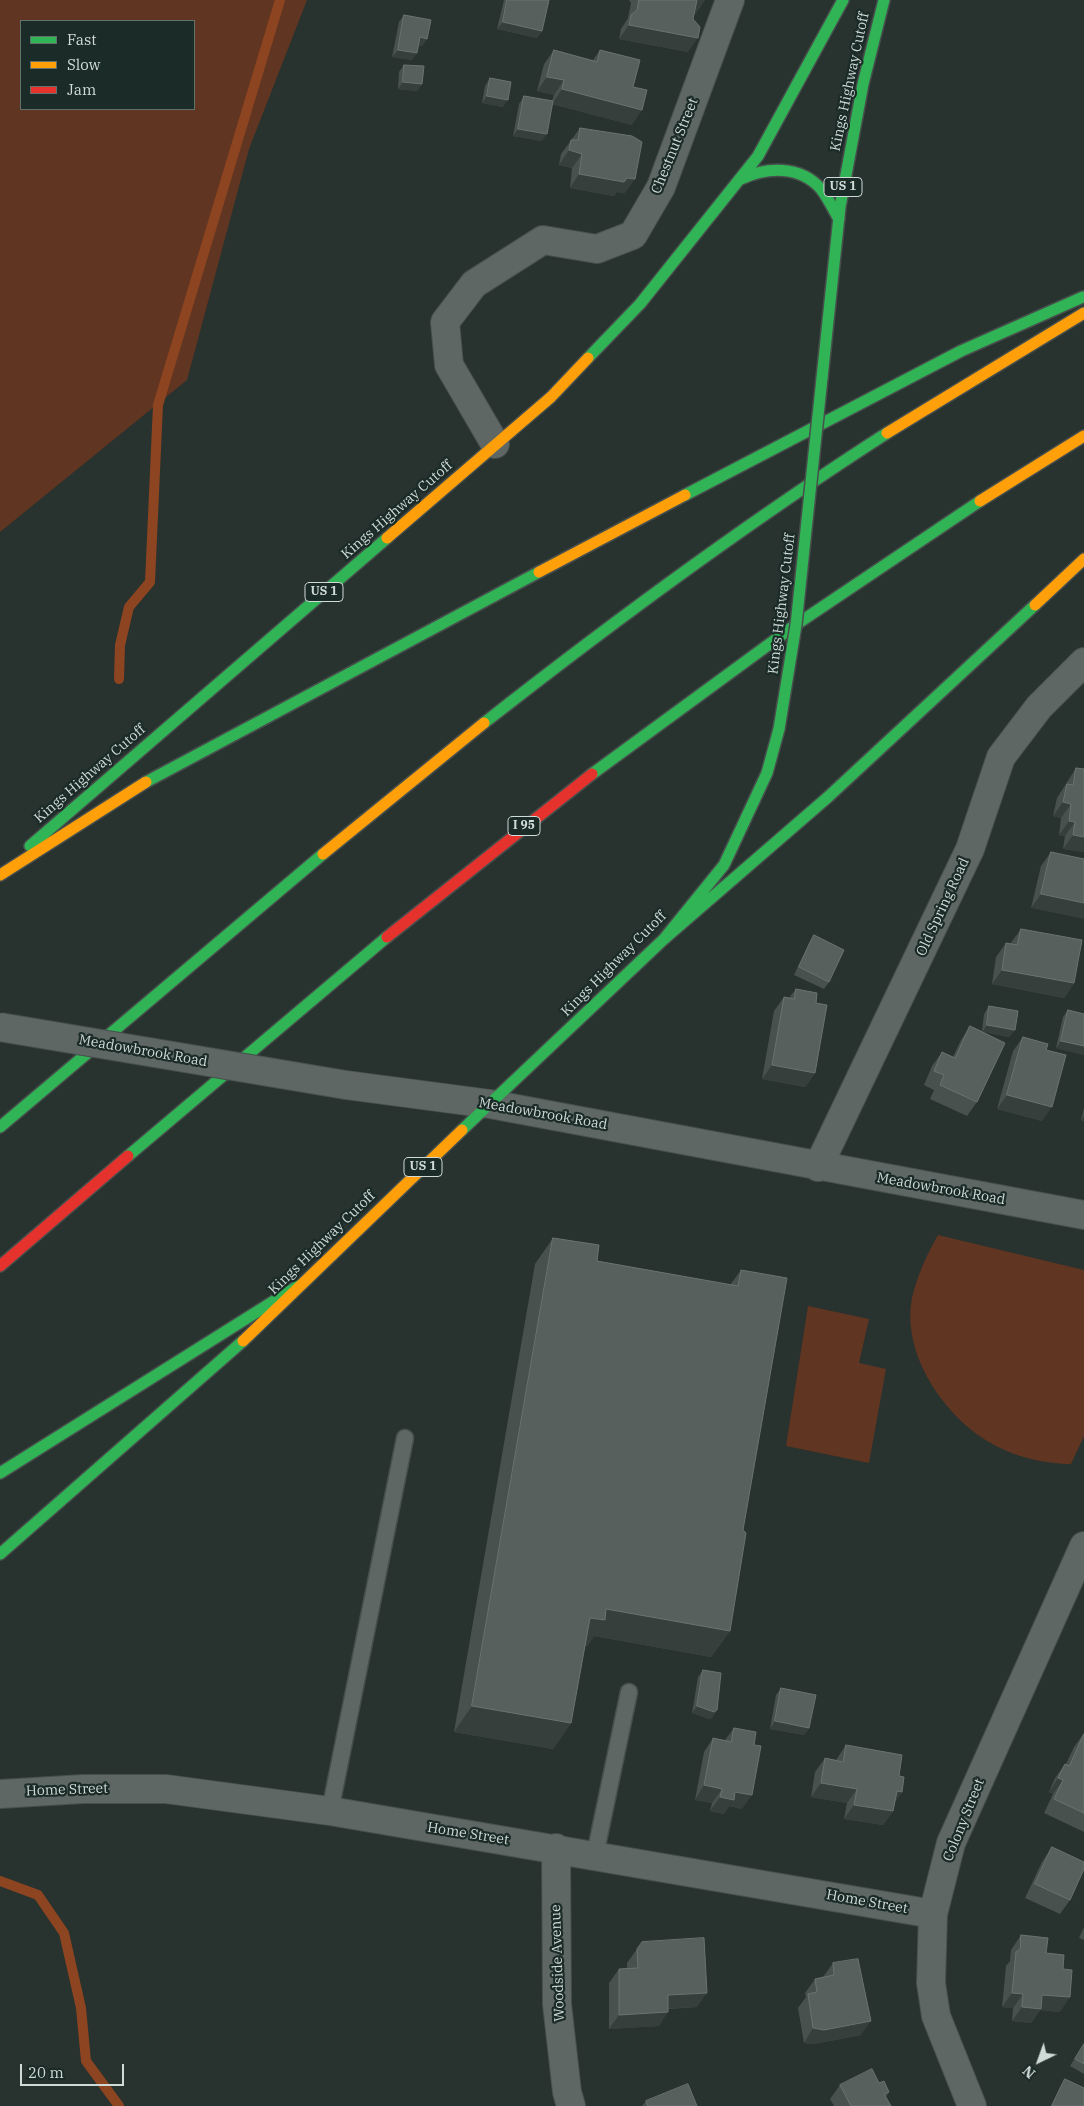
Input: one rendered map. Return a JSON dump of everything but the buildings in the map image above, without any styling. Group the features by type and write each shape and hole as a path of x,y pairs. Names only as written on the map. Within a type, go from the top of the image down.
{"main road":[{"name":"Kings Highway Cutoff","path":"0,871 495,444 551,398 640,304 758,156 843,0"},
{"name":"Kings Highway Cutoff","path":"0,1554 251,1334 298,1286 664,939 724,865 754,806 767,773 779,729 796,625 839,220 863,84 884,0"},
{"path":"740,179 753,172 772,169 788,171 808,177 818,186 839,220"},
{"path":"0,875 122,796 323,686 873,395 961,351 1084,296"},
{"path":"0,1127 363,821 466,737 652,595 772,509 880,437 1084,313"},
{"name":"I 95","path":"0,1266 417,912 614,756 813,611 919,540 1084,436"},
{"path":"664,939 828,797 1084,559"},
{"path":"0,1473 70,1431 298,1286"}],"street":[{"name":"Chestnut Street","path":"495,444 449,365 445,322 474,284 543,240 597,249 633,235 661,187 730,0"},
{"name":"Old Spring Road","path":"818,1167 970,849 1001,757 1039,707 1084,662"},
{"name":"Meadowbrook Road","path":"0,1027 346,1085 490,1104 818,1167 1084,1215"},
{"name":"Colony Street","path":"972,2106 936,2016 930,1983 933,1914 951,1843 1084,1546"},
{"name":"Home Street","path":"0,1794 83,1788 166,1788 330,1811 556,1848 933,1914"},
{"name":"Woodside Avenue","path":"556,1848 556,2004 571,2106"}],"lane":[{"path":"330,1811 405,1438"},
{"path":"595,1855 629,1692"}],"shaded area":[{"path":"0,0 307,0 249,149 187,380 0,532"},
{"path":"938,1235 1084,1270 1084,1436 1071,1464 1060,1464 1024,1457 1002,1449 981,1437 951,1410 927,1376 918,1358 910,1318 912,1298 917,1282 926,1257"},
{"path":"808,1306 869,1319 859,1363 886,1369 869,1463 786,1446"}],"waterway":[{"path":"119,679 120,645 129,607 150,582 158,405 280,0"},
{"path":"0,1881 38,1895 64,1933 81,2008 86,2061 119,2106"}],"traffic: fast":[{"path":"588,358 640,304 758,156 843,0"},
{"path":"822,378 840,207 863,84 884,0"},
{"path":"741,179 762,172 783,170 803,176 813,181 821,189 839,219"},
{"path":"685,495 961,351 1083,297"},
{"path":"779,729 796,625 822,378"},
{"path":"484,723 582,647 732,537 887,433"},
{"path":"592,774 794,626 980,501"},
{"path":"30,846 387,538"},
{"path":"146,782 539,572"},
{"path":"664,939 828,797 1035,605"},
{"path":"462,1130 664,939 724,865 767,773 779,729"},
{"path":"0,1127 323,854"},
{"path":"128,1156 387,937"},
{"path":"0,1473 298,1286"},
{"path":"0,1554 243,1341"}],"traffic: slow":[{"path":"887,433 1084,313"},
{"path":"387,538 551,397 588,358"},
{"path":"980,501 1084,436"},
{"path":"539,572 685,495"},
{"path":"1035,605 1084,559"},
{"path":"323,854 484,723"},
{"path":"0,875 146,782"},
{"path":"243,1341 462,1130"}],"traffic: jam":[{"path":"387,937 592,774"},
{"path":"0,1266 128,1156"}]}
